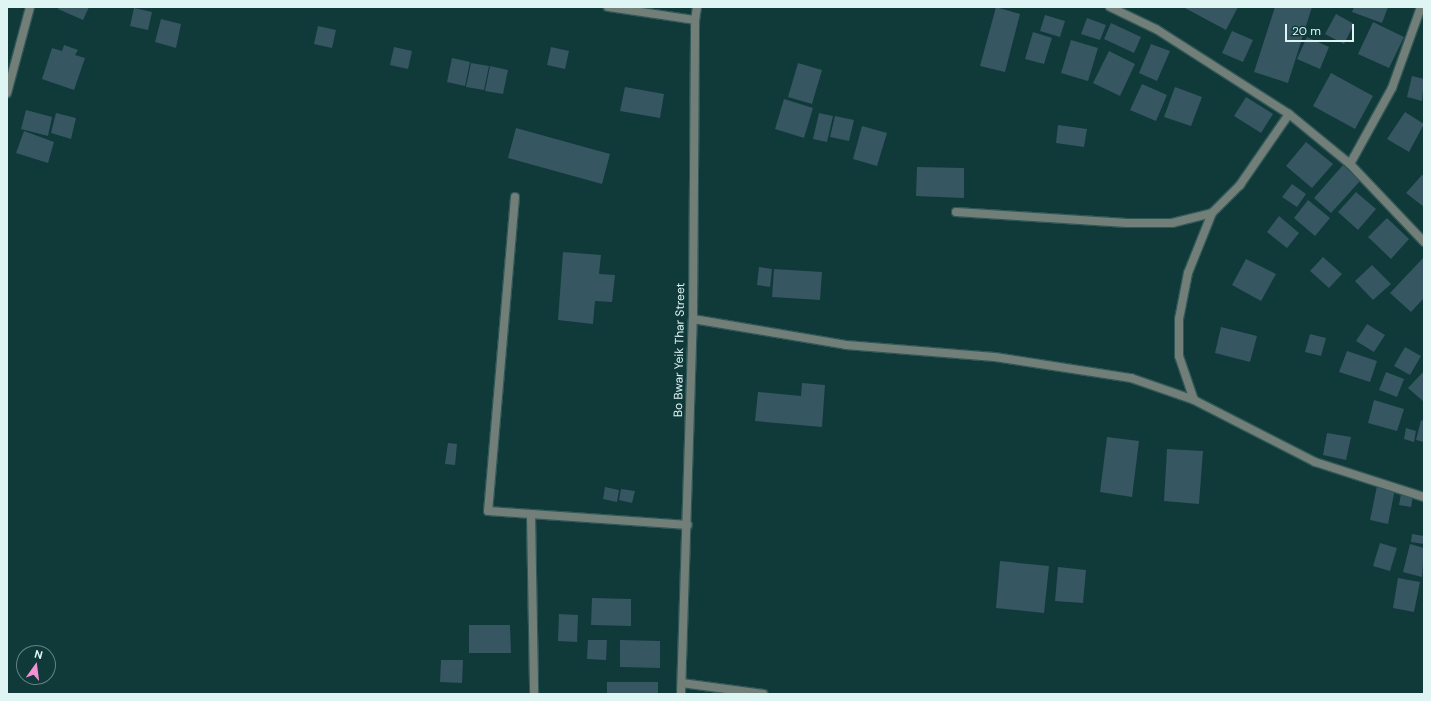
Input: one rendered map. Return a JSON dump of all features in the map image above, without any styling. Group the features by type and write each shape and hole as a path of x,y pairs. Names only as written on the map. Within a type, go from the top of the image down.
{"street":[{"path":"7,93 30,7"},
{"path":"608,7 695,20"},
{"name":"Bo Bwar Yeik Thar Street","path":"682,694 693,319 695,20 697,7"},
{"path":"1110,7 1156,28 1289,114 1350,164 1424,242"},
{"path":"1350,164 1392,88 1421,7"},
{"path":"1194,400 1179,356 1179,319 1188,273 1212,213 1240,185 1289,114"},
{"path":"515,197 488,511 688,525"},
{"path":"956,212 1128,223 1172,223 1212,213"},
{"path":"693,319 846,345 995,357 1131,378 1194,400 1315,462 1424,497"},
{"path":"531,514 534,694"},
{"path":"682,683 763,694"}],"building":[{"path":"59,7 89,7 83,20 58,9"},
{"path":"996,7 1020,14 1005,72 980,66"},
{"path":"1183,7 1238,7 1226,30"},
{"path":"1275,7 1312,7 1288,83 1254,72"},
{"path":"1354,7 1388,7 1382,23 1352,12"},
{"path":"134,8 152,12 148,30 130,26"},
{"path":"1336,14 1354,24 1344,44 1325,34"},
{"path":"1045,15 1065,21 1060,37 1040,31"},
{"path":"1087,18 1106,25 1100,40 1081,34"},
{"path":"161,19 181,24 176,48 155,42"},
{"path":"1373,22 1404,37 1389,68 1358,54"},
{"path":"1111,23 1141,37 1134,53 1104,39"},
{"path":"318,26 336,30 332,48 314,44"},
{"path":"1232,31 1253,40 1243,62 1222,53"},
{"path":"1033,32 1052,38 1044,64 1025,59"},
{"path":"1307,37 1329,47 1320,69 1297,59"},
{"path":"1071,40 1098,48 1088,81 1061,73"},
{"path":"1151,44 1170,51 1157,81 1139,73"},
{"path":"64,45 78,50 75,55 85,58 74,90 42,79 52,48 62,51"},
{"path":"394,47 412,51 408,69 390,65"},
{"path":"551,47 569,51 565,69 547,65"},
{"path":"1109,51 1135,64 1120,96 1093,83"},
{"path":"452,58 470,62 465,86 447,82"},
{"path":"471,63 489,66 484,90 466,87"},
{"path":"798,63 822,70 812,104 788,97"},
{"path":"490,66 508,70 503,94 485,91"},
{"path":"1331,73 1373,96 1355,129 1313,106"},
{"path":"1412,76 1424,79 1422,101 1407,97"},
{"path":"1142,84 1167,95 1156,121 1130,110"},
{"path":"625,87 664,94 660,118 620,111"},
{"path":"1175,87 1202,97 1191,126 1164,117"},
{"path":"1246,97 1273,114 1261,133 1234,116"},
{"path":"784,99 813,108 804,138 775,129"},
{"path":"26,110 52,117 48,136 21,129"},
{"path":"1405,112 1424,124 1409,152 1387,139"},
{"path":"56,113 76,118 71,139 51,133"},
{"path":"819,113 833,116 827,142 813,139"},
{"path":"835,116 854,120 849,141 830,137"},
{"path":"1058,125 1087,129 1084,147 1056,143"},
{"path":"862,126 887,133 877,166 853,159"},
{"path":"516,128 610,154 602,184 508,158"},
{"path":"24,131 54,142 48,163 16,153"},
{"path":"1306,142 1333,164 1312,188 1286,166"},
{"path":"1343,165 1360,181 1331,213 1314,198"},
{"path":"917,167 964,168 964,198 916,196"},
{"path":"1422,175 1424,176 1424,207 1406,193"},
{"path":"1292,184 1306,194 1297,207 1282,197"},
{"path":"1356,192 1376,209 1358,230 1338,212"},
{"path":"1308,200 1330,218 1315,236 1294,218"},
{"path":"1279,216 1299,233 1287,248 1267,232"},
{"path":"1387,218 1409,239 1391,259 1368,237"},
{"path":"563,252 601,255 599,274 615,275 612,302 595,301 593,324 558,320"},
{"path":"1323,257 1342,274 1329,288 1310,271"},
{"path":"1424,257 1424,298 1411,312 1390,293"},
{"path":"1246,259 1276,274 1261,301 1232,285"},
{"path":"1372,265 1391,284 1373,300 1355,281"},
{"path":"759,267 772,269 770,287 757,285"},
{"path":"774,269 822,272 820,300 772,297"},
{"path":"1367,324 1385,335 1374,352 1356,341"},
{"path":"1221,327 1257,336 1250,362 1215,353"},
{"path":"1310,334 1326,338 1321,356 1305,352"},
{"path":"1405,347 1421,356 1410,375 1394,366"},
{"path":"1347,351 1377,361 1370,382 1339,372"},
{"path":"1424,371 1424,402 1408,388"},
{"path":"1386,372 1404,379 1397,397 1379,390"},
{"path":"802,383 825,385 822,427 755,421 758,392 801,396"},
{"path":"1374,400 1404,409 1397,431 1368,423"},
{"path":"1421,420 1424,421 1424,442 1416,440"},
{"path":"1406,428 1416,431 1414,442 1404,439"},
{"path":"1327,433 1351,437 1346,460 1323,455"},
{"path":"1107,437 1139,441 1132,497 1100,492"},
{"path":"448,443 457,444 455,465 445,464"},
{"path":"1167,449 1203,451 1199,504 1164,501"},
{"path":"1377,486 1395,489 1388,524 1370,520"},
{"path":"605,487 619,490 617,502 603,499"},
{"path":"621,489 635,491 632,503 619,500"},
{"path":"1401,494 1413,496 1411,507 1399,505"},
{"path":"1412,534 1424,536 1424,544 1411,542"},
{"path":"1380,543 1397,548 1390,571 1373,566"},
{"path":"1410,544 1424,548 1422,577 1403,572"},
{"path":"1000,561 1049,566 1044,613 996,608"},
{"path":"1058,567 1086,570 1083,603 1055,601"},
{"path":"1398,578 1420,582 1414,612 1393,608"},
{"path":"592,598 631,599 631,626 591,625"},
{"path":"559,614 578,615 577,642 558,641"},
{"path":"469,625 510,625 511,653 469,653"},
{"path":"588,640 607,640 606,660 587,659"},
{"path":"620,640 660,641 660,668 620,667"},
{"path":"441,660 463,660 462,683 440,682"},
{"path":"607,682 658,682 658,694 607,694"}]}
